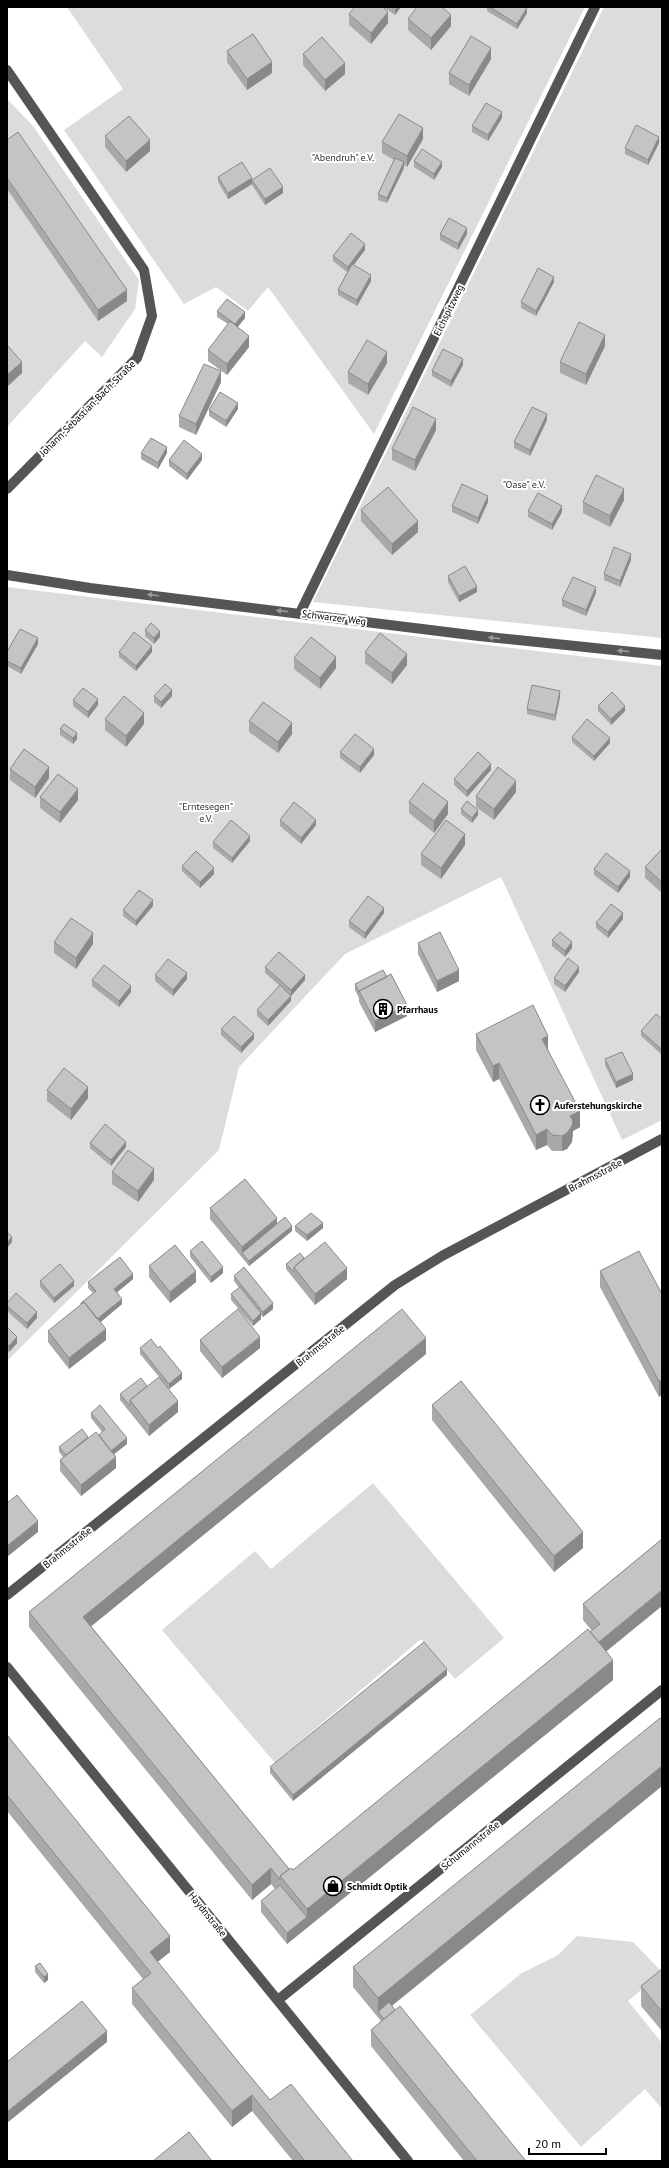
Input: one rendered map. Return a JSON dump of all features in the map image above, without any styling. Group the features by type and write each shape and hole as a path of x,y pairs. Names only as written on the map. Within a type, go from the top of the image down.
{"street":[{"name":"Eichspitzweg","path":"300,613 595,7"},
{"name":"Johann-Sebastian-Bach-Straße","path":"7,70 144,270 152,316 137,358 7,489"},
{"name":"Schwarzer Weg","path":"7,575 90,588 479,636 662,655"},
{"name":"Brahmsstraße","path":"7,1595 395,1285 442,1256 662,1139"},
{"name":"Haydnstraße","path":"7,1667 408,2161"},
{"name":"Schumannstraße","path":"278,2000 662,1690"}],"green space":[{"name":"\"Abendruh\" e.V.","path":"67,7 585,7 374,434 268,287 248,311 216,287 184,304 64,130 123,89"},
{"name":"\"Oase\" e.V.","path":"604,7 662,7 662,638 313,602"},
{"path":"7,99 33,126 139,280 135,309 102,357 85,341 7,427"},
{"name":"\"Erntesegen\" e.V.","path":"7,587 662,666 662,1120 622,1140 501,877 345,954 239,1067 219,1150 7,1361"},
{"path":"373,1483 504,1638 455,1679 421,1639 275,1763 162,1630 255,1551 271,1569"},
{"path":"577,1936 633,1942 662,1972 628,2001 662,2043 662,2109 645,2089 581,2147 470,2015 522,1973 558,1955"}],"building":[{"path":"355,7 383,7 388,12 371,33 349,14"},
{"path":"417,7 442,7 451,15 431,38 408,19"},
{"path":"490,7 526,7 527,8 517,24"},
{"path":"253,34 272,62 247,79 227,51"},
{"path":"471,36 491,48 469,85 449,73"},
{"path":"322,37 345,63 325,80 303,54"},
{"path":"486,103 502,112 488,135 472,126"},
{"path":"399,114 423,128 407,156 382,142"},
{"path":"129,116 150,140 126,161 105,136"},
{"path":"636,125 659,137 648,160 625,148"},
{"path":"18,132 127,290 98,310 7,178 7,140"},
{"path":"422,149 442,162 434,174 414,161"},
{"path":"395,158 404,162 387,198 378,194"},
{"path":"242,162 252,178 228,193 218,177"},
{"path":"270,168 283,187 265,199 252,180"},
{"path":"449,218 467,228 458,244 440,234"},
{"path":"351,233 365,244 348,267 333,256"},
{"path":"352,264 371,275 357,300 338,290"},
{"path":"538,268 554,277 536,311 521,302"},
{"path":"227,299 245,312 235,324 217,311"},
{"path":"230,321 249,336 227,364 208,350"},
{"path":"579,322 605,335 586,374 560,362"},
{"path":"367,340 387,352 368,384 348,372"},
{"path":"7,345 22,362 7,375"},
{"path":"443,349 463,359 451,381 432,371"},
{"path":"204,364 221,371 196,424 179,416"},
{"path":"220,392 238,403 226,421 209,410"},
{"path":"413,407 436,419 415,460 392,449"},
{"path":"532,407 547,414 530,450 514,442"},
{"path":"151,438 167,447 158,463 141,453"},
{"path":"184,440 202,454 187,474 169,460"},
{"path":"596,475 624,489 610,516 583,502"},
{"path":"462,484 488,496 478,518 452,506"},
{"path":"388,487 418,521 392,544 361,510"},
{"path":"538,493 562,506 552,524 528,511"},
{"path":"614,547 631,554 620,581 604,574"},
{"path":"465,566 477,587 459,596 448,576"},
{"path":"573,577 596,587 586,610 562,600"},
{"path":"151,623 160,631 154,638 145,630"},
{"path":"20,629 38,638 21,668 7,661 7,652"},
{"path":"134,632 152,646 136,666 119,652"},
{"path":"380,633 407,654 392,673 365,652"},
{"path":"311,637 336,657 320,678 294,658"},
{"path":"165,684 172,690 161,702 154,696"},
{"path":"532,685 560,691 555,715 527,709"},
{"path":"83,688 98,699 88,712 73,700"},
{"path":"612,692 625,706 611,719 598,706"},
{"path":"124,696 144,713 126,736 105,719"},
{"path":"263,702 292,723 278,742 249,721"},
{"path":"587,719 610,738 594,756 572,737"},
{"path":"64,724 77,733 73,738 60,729"},
{"path":"355,734 374,749 360,767 340,752"},
{"path":"24,749 49,767 35,787 10,769"},
{"path":"478,752 491,764 467,791 454,779"},
{"path":"498,767 516,781 494,809 476,796"},
{"path":"58,774 78,789 60,812 40,797"},
{"path":"423,783 448,802 434,821 409,802"},
{"path":"467,801 478,810 472,818 461,809"},
{"path":"294,802 316,820 301,838 280,820"},
{"path":"231,820 250,836 232,858 213,842"},
{"path":"446,820 465,834 441,868 421,854"},
{"path":"662,849 662,882 645,867"},
{"path":"196,851 214,868 200,882 182,866"},
{"path":"606,853 630,871 618,887 594,869"},
{"path":"139,890 153,900 136,921 123,910"},
{"path":"368,896 384,908 365,933 349,921"},
{"path":"611,904 623,913 608,932 596,923"},
{"path":"71,918 93,933 76,958 54,942"},
{"path":"440,932 459,970 437,981 418,943"},
{"path":"560,932 572,942 565,951 552,940"},
{"path":"279,952 305,975 291,990 265,967"},
{"path":"568,958 579,967 565,986 554,978"},
{"path":"168,959 187,973 173,990 155,975"},
{"path":"104,965 131,986 119,1001 92,980"},
{"path":"383,970 387,977 359,992 355,984"},
{"name":"Pfarrhaus","path":"391,974 407,1005 375,1021 359,991"},
{"path":"280,985 291,996 268,1020 257,1010"},
{"name":"Auferstehungskirche","path":"533,1005 548,1036 542,1039 580,1111 570,1116 573,1121 572,1126 567,1133 562,1136 552,1135 547,1129 536,1135 499,1063 493,1066 476,1034"},
{"path":"656,1014 662,1019 661,1049 641,1031"},
{"path":"234,1016 254,1034 241,1047 221,1029"},
{"path":"622,1052 633,1074 616,1082 605,1059"},
{"path":"64,1068 88,1087 71,1109 47,1090"},
{"path":"105,1124 126,1142 111,1160 90,1143"},
{"path":"128,1150 154,1169 138,1191 112,1172"},
{"path":"245,1179 277,1218 242,1247 210,1208"},
{"path":"311,1213 323,1223 307,1235 295,1226"},
{"path":"285,1217 292,1226 249,1261 242,1253"},
{"path":"7,1232 12,1237 7,1243"},
{"path":"202,1241 223,1267 211,1277 190,1251"},
{"path":"325,1242 347,1268 315,1294 294,1267"},
{"path":"175,1245 196,1271 170,1292 149,1266"},
{"path":"639,1251 662,1294 662,1380 659,1381 600,1271"},
{"path":"300,1253 304,1258 294,1267 294,1272 286,1264"},
{"path":"120,1257 133,1274 114,1289 122,1299 97,1319 84,1302 81,1304 96,1291 88,1282"},
{"path":"60,1264 74,1281 54,1298 40,1281"},
{"path":"244,1267 273,1303 263,1312 234,1276"},
{"path":"240,1287 261,1313 253,1321 231,1294"},
{"path":"16,1293 37,1312 27,1323 7,1306 7,1303"},
{"path":"84,1302 106,1329 69,1358 48,1331"},
{"path":"238,1309 260,1337 222,1367 200,1340"},
{"path":"402,1309 426,1338 83,1617 289,1869 280,1876 280,1880 271,1868 252,1885 29,1612"},
{"path":"7,1327 17,1337 9,1346 7,1344"},
{"path":"151,1339 158,1348 160,1346 182,1373 169,1384 140,1348"},
{"path":"159,1377 178,1401 149,1425 130,1400"},
{"path":"141,1378 147,1386 130,1400 130,1406 120,1394"},
{"path":"461,1381 583,1532 554,1556 432,1405"},
{"path":"100,1405 127,1438 111,1451 99,1435 105,1429 91,1413"},
{"path":"82,1429 88,1437 66,1455 59,1447"},
{"path":"96,1432 116,1457 81,1485 60,1460"},
{"path":"17,1495 38,1521 7,1546 7,1503"},
{"path":"662,1539 662,1590 599,1642 590,1632 600,1624 583,1604"},
{"path":"588,1629 613,1660 307,1909 280,1876 291,1868 293,1870"},
{"path":"424,1642 447,1669 293,1795 270,1767"},
{"path":"660,1718 662,1720 662,1766 378,1998 353,1967"},
{"path":"7,1735 170,1936 150,1952 239,2063 270,2100 291,2084 353,2161 305,2161 252,2095 232,2111 132,1988 151,1973 7,1795"},
{"path":"280,1885 307,1917 287,1933 261,1901"},
{"path":"40,1963 48,1974 44,1977 35,1966"},
{"path":"662,1969 662,2012 641,1986"},
{"path":"82,2001 107,2031 7,2112 7,2062"},
{"path":"389,2002 395,2010 384,2019 378,2012"},
{"path":"400,2006 526,2161 477,2161 371,2030"},
{"path":"189,2132 212,2161 153,2161"}],"place":[{"name":"Pfarrhaus","path":"383,1009"},
{"name":"Auferstehungskirche","path":"540,1105"},
{"name":"Schmidt Optik","path":"333,1886"}]}
